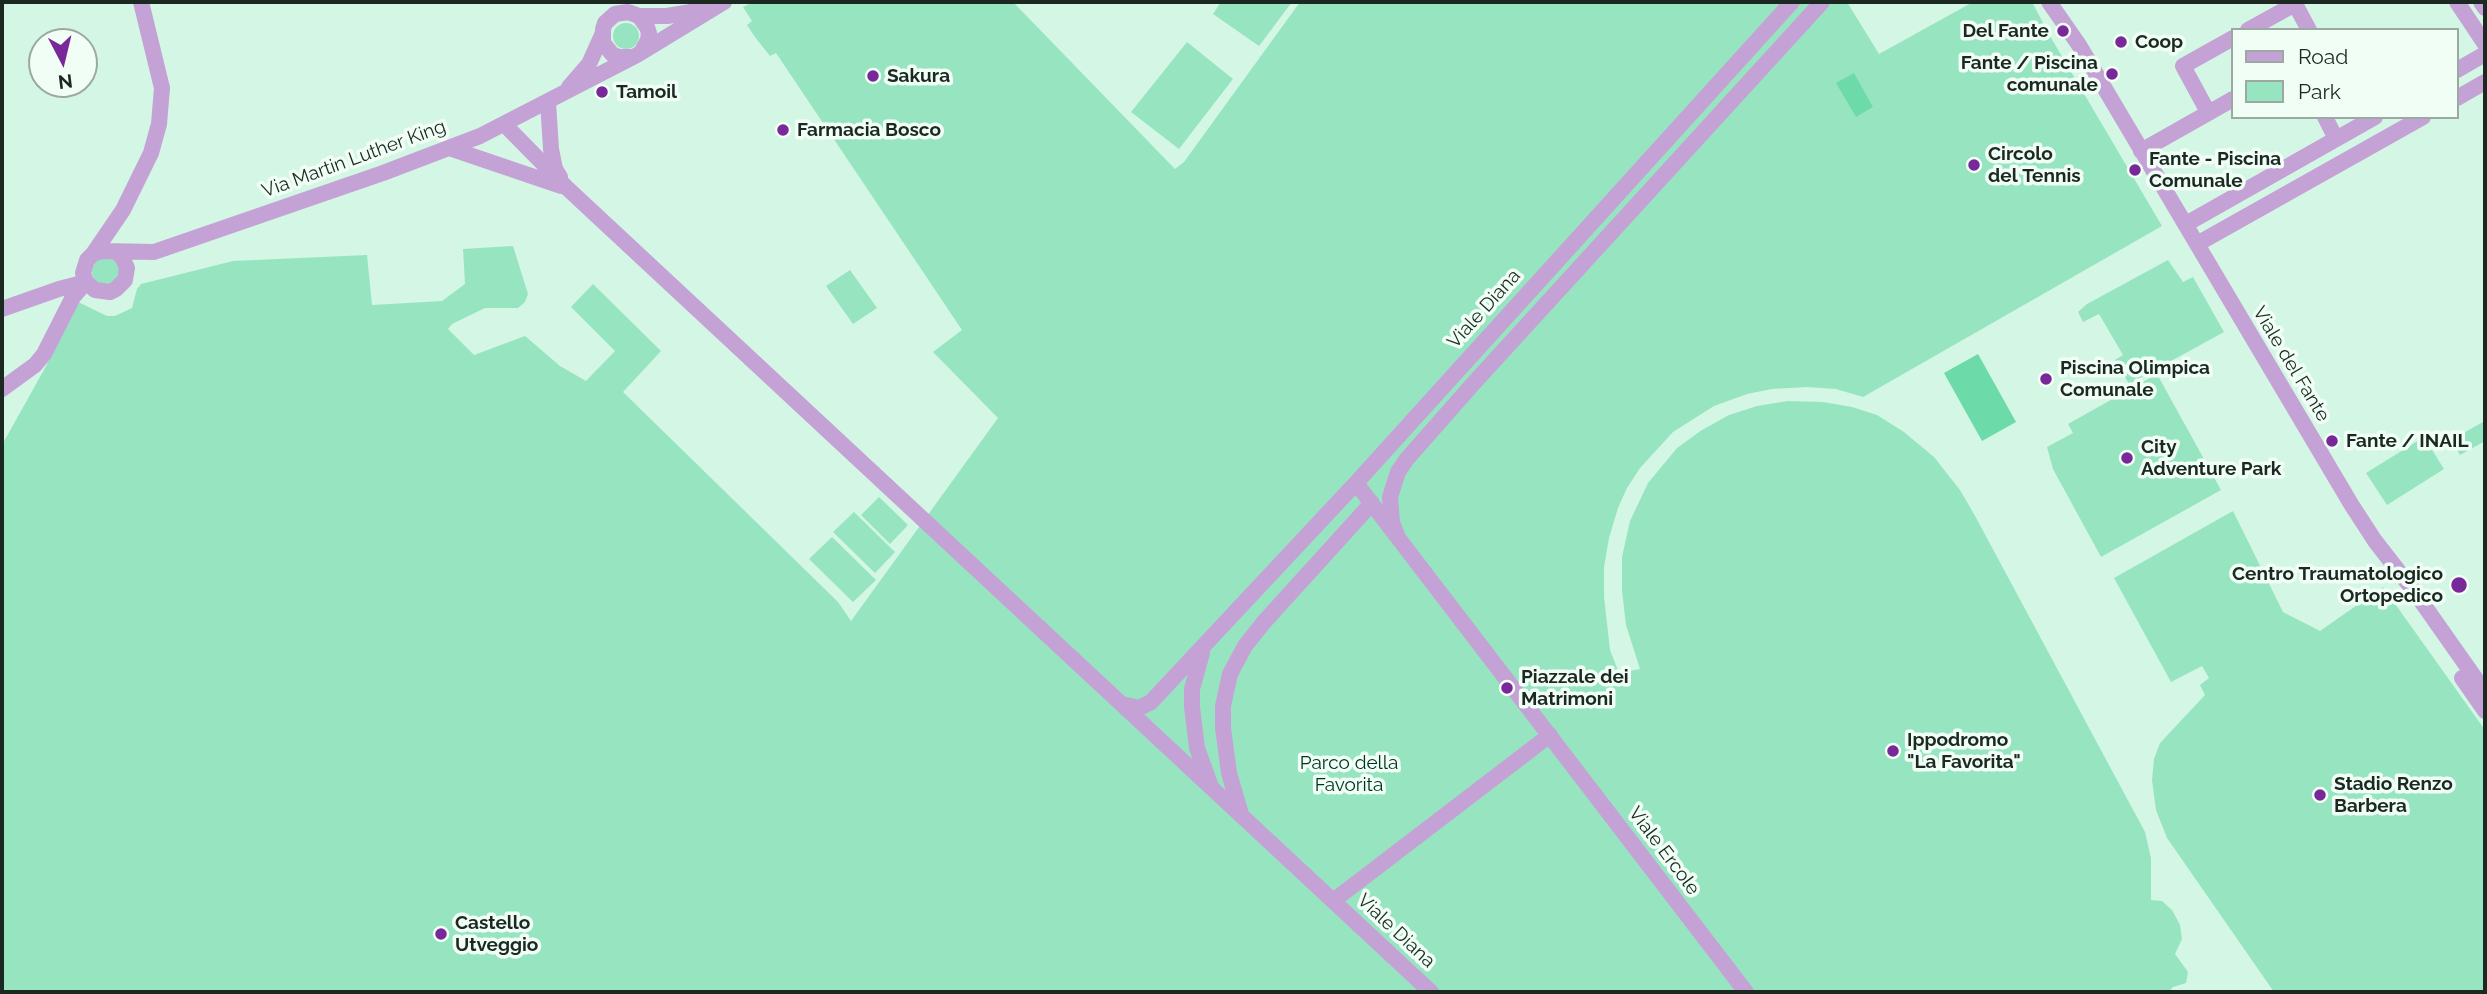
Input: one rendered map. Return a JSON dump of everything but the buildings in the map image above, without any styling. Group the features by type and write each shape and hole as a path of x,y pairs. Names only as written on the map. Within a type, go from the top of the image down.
{"street":[{"path":"2,389 21,377 39,360 123,209 150,153 159,124 162,88 141,2"},
{"path":"606,2 621,12 639,16 683,15 720,4"},
{"name":"Viale Diana","path":"1116,701 1139,708 1152,702 1356,483 1792,2"},
{"path":"1397,535 1392,522 1390,497 1398,472 1406,460 1822,2"},
{"name":"Viale del Fante","path":"2049,2 2079,46 2375,541 2410,593 2485,692"},
{"name":"Viale del Fante","path":"2061,2 2079,46"},
{"path":"2458,2 2485,44"},
{"path":"2481,2 2485,8"},
{"path":"2251,28 2294,3 2308,28"},
{"path":"562,93 637,54 720,4"},
{"path":"562,93 590,64 603,29 610,18 621,12"},
{"path":"602,35 612,54 625,58 637,54 648,40 649,33 639,16"},
{"path":"2208,113 2183,66 2232,39"},
{"path":"2459,69 2485,54"},
{"path":"2459,97 2485,82"},
{"name":"Via Martin Luther King","path":"117,253 154,252 449,148 505,125 562,93"},
{"path":"2141,150 2232,100"},
{"path":"548,102 555,169 567,188"},
{"path":"2326,119 2336,139"},
{"path":"2186,225 2371,119"},
{"path":"2197,244 2419,119"},
{"path":"505,125 567,188 1116,701"},
{"path":"449,148 567,188"},
{"path":"2,309 59,289 88,268 102,251 117,253 125,262 127,273 121,285 110,292 95,290 88,268"},
{"name":"Via Martin Luther King","path":"127,273 154,252"},
{"path":"26,301 61,294 67,297 69,306"},
{"name":"Viale Ercole","path":"1356,483 1746,992"},
{"path":"1243,820 1234,797 1223,728 1223,706 1230,674 1245,646 1264,622 1372,503"},
{"path":"2410,593 2446,629 2485,684"},
{"path":"2410,593 2485,702"},
{"path":"2410,593 2485,711"},
{"name":"Viale Diana","path":"1206,644 1196,670 1192,707 1197,748 1212,790"},
{"name":"Viale Diana","path":"1116,701 1431,992"},
{"name":"Viale Diana","path":"1333,901 1550,735"}],"green space":[{"name":"Parco della Favorita","path":"753,2 1013,2 1175,169 1184,162 1300,2 1847,2 1879,54 1973,2 2032,2 2162,226 1863,397 1836,389 1772,389 1747,394 1714,406 1673,432 1640,468 1627,488 1609,538 1604,567 1604,597 1610,650 1619,673 1640,669 1626,625 1622,557 1630,521 1648,483 1677,448 1729,415 1757,406 1788,401 1823,402 1877,415 1904,432 1934,457 1960,490 1974,514 2145,832 2151,858 2151,900 2162,901 2172,910 2180,925 2182,939 2175,954 2188,972 2186,983 2173,987 2168,992 2,992 2,445 78,302 107,316 115,316 132,308 141,284 233,261 367,255 372,305 442,301 465,284 463,249 513,246 528,294 525,302 518,308 485,308 452,324 448,329 474,355 525,336 560,366 586,381 615,351 571,307 593,284 661,351 623,392 838,602 851,621 998,418 933,352 962,330 776,53 770,56 747,25 752,21 743,7"},
{"path":"1221,2 1292,2 1259,46 1213,14"},
{"path":"626,23 635,27 639,36 635,45 626,49 617,45 613,36 617,27"},
{"path":"1187,42 1233,79 1179,149 1131,112"},
{"path":"106,258 116,262 120,272 116,282 106,286 96,282 92,272 96,262"},
{"path":"2168,260 2183,282 2193,277 2224,332 2129,384 2115,360 2123,355 2099,314 2083,322 2078,312 2087,304"},
{"path":"850,270 877,308 853,324 826,286"},
{"name":"City Adventure Park","path":"2157,374 2221,490 2101,557 2053,469 2047,447 2073,433 2068,424"},
{"path":"2483,422 2485,441 2460,455 2451,440"},
{"path":"2424,437 2444,469 2387,505 2366,473"},
{"path":"879,497 908,525 890,544 861,515"},
{"name":"Stadio Renzo Barbera","path":"2233,511 2283,612 2320,631 2383,587 2485,730 2485,992 2274,992 2167,838 2156,810 2152,780 2154,759 2160,743 2205,695 2200,685 2209,678 2202,666 2171,682 2114,578"},
{"path":"854,512 895,552 875,573 833,532"},
{"path":"832,537 876,580 853,602 809,559"}],"shaded area":[{"path":"1854,73 1873,107 1856,117 1836,83"},
{"name":"Piscina Olimpica Comunale","path":"1978,354 2016,422 1982,441 1944,373"}],"place":[{"name":"Del Fante","path":"2063,31"},
{"name":"Coop","path":"2121,42"},
{"name":"Fante / Piscina comunale","path":"2112,74"},
{"name":"Sakura","path":"873,76"},
{"name":"Tamoil","path":"602,92"},
{"name":"Farmacia Bosco","path":"783,130"},
{"name":"Circolo del Tennis","path":"1974,165"},
{"name":"Fante - Piscina Comunale","path":"2135,170"},
{"name":"Piscina Olimpica Comunale","path":"2046,379"},
{"name":"Fante / INAIL","path":"2332,441"},
{"name":"City Adventure Park","path":"2127,458"},
{"name":"Centro Traumatologico Ortopedico","path":"2459,585"},
{"name":"Piazzale dei Matrimoni","path":"1507,688"},
{"name":"Ippodromo \"La Favorita\"","path":"1893,751"},
{"name":"Stadio Renzo Barbera","path":"2320,795"},
{"name":"Castello Utveggio","path":"441,934"}]}
